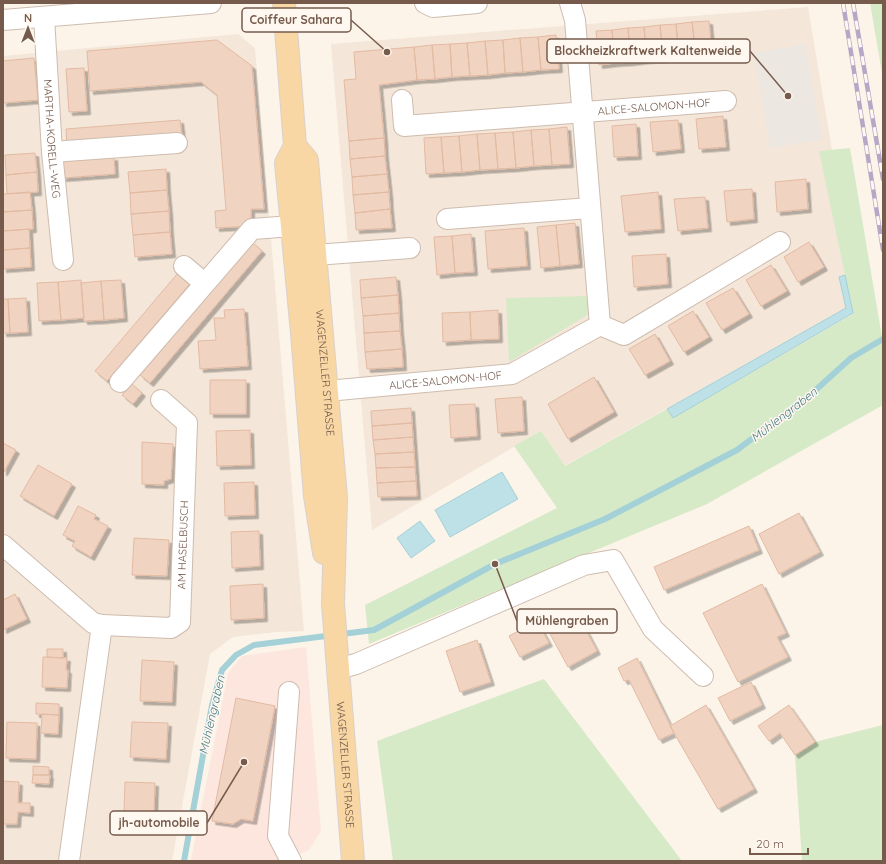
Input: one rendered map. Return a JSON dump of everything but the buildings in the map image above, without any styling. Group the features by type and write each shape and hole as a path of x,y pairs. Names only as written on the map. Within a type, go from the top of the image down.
{"main road":[{"path":"284,3 295,146"},
{"name":"WAGENZELLER STRASSE","path":"333,604 315,496 297,275 303,239 311,210 307,160 295,146 286,163 303,239 327,391 336,498 333,604 353,861"}],"street":[{"path":"3,20 211,3"},
{"path":"425,3 433,7 477,3"},
{"name":"ALICE-SALOMON-HOF","path":"327,391 512,374 600,325 575,20 570,3"},
{"name":"MARTHA-KORELL-WEG","path":"44,17 52,152 63,260"},
{"name":"ALICE-SALOMON-HOF","path":"402,100 404,126 726,101"},
{"path":"52,152 177,143"},
{"path":"447,219 590,208"},
{"path":"120,382 252,229 303,239 410,248"},
{"path":"600,325 624,335 780,242"},
{"path":"184,266 204,283"},
{"name":"AM HASELBUSCH","path":"6,555 93,623 102,625 172,628 180,622 187,423 161,400"},
{"path":"337,669 356,664 584,565 613,560 653,629 702,676"},
{"path":"69,861 102,625"},
{"path":"289,692 278,836 291,861"}],"shaded area":[{"path":"808,7 832,150 820,151 845,275 839,277 846,308 564,466 541,431 372,530 331,44"},
{"path":"238,34 255,48 304,631 276,632 233,637 210,654 172,861 3,861 3,56"},
{"path":"805,44 822,140 770,148 754,53"},
{"path":"306,647 321,831 309,850 284,861 191,860 228,673 242,656"}],"green space":[{"path":"870,3 883,3 883,79"},
{"path":"850,148 883,343 883,405 707,504 369,644 365,605 557,508 514,446 541,431 565,466 667,409 673,418 853,314 819,151"},
{"path":"589,296 592,306 589,314 509,362 506,298"},
{"path":"544,679 682,861 393,861 377,741"},
{"path":"883,725 883,861 802,861 795,755 815,742"}],"water":[{"path":"845,275 853,313 673,418 667,409 846,308 839,277"},
{"path":"502,472 518,499 450,537 435,510"},
{"path":"420,521 435,541 411,558 397,538"}],"waterway":[{"name":"Mühlengraben","path":"184,861 212,705 222,670 236,655 254,645 374,630 495,564 605,519 737,450 808,397 851,358 883,339"}],"railway":[{"path":"843,3 883,250"},
{"path":"853,3 883,179"}],"place":[{"name":"Coiffeur Sahara","path":"387,52"},
{"name":"Blockheizkraftwerk Kaltenweide","path":"788,96"},
{"name":"Mühlengraben","path":"495,564"},
{"name":"jh-automobile","path":"244,762"}]}
